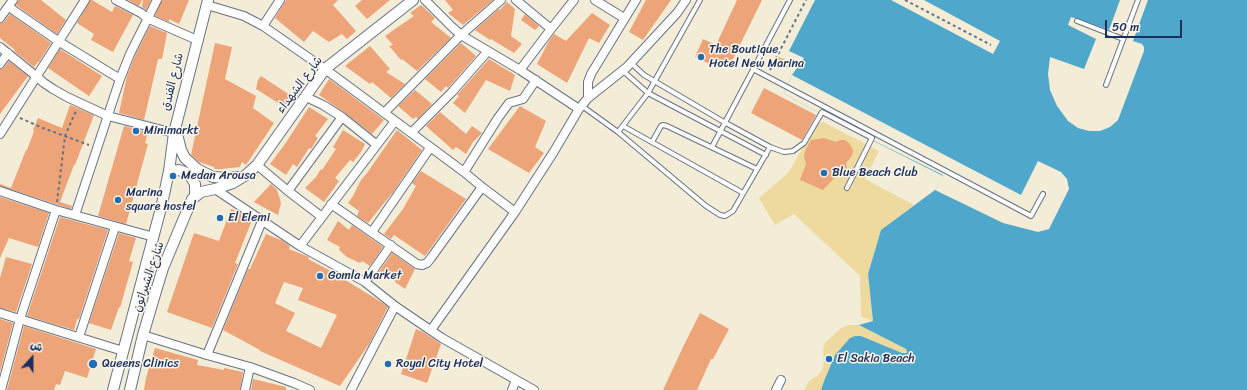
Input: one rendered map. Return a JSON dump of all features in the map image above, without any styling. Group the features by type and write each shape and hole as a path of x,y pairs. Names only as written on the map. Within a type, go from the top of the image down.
{"street":[{"path":"0,134 85,0"},
{"path":"116,0 141,13 147,18 197,40"},
{"path":"75,215 120,79 130,54 157,0"},
{"path":"263,26 280,0"},
{"name":"شارع الشهداء","path":"215,189 233,183 246,175 257,165 326,69 413,0"},
{"path":"425,0 461,35 580,107"},
{"path":"384,113 461,35 501,0"},
{"path":"516,0 551,28"},
{"path":"520,70 574,0"},
{"path":"595,0 624,18"},
{"path":"588,98 588,82 591,74 636,0"},
{"path":"431,330 515,212 553,153 580,107 588,98 631,63 677,13 686,0"},
{"path":"207,2 244,16 263,26 326,69 515,212"},
{"name":"شارع الفندق","path":"169,171 174,133 207,2"},
{"path":"0,18 11,3 58,41 120,79"},
{"path":"0,47 53,89 80,103 108,116 174,133 178,138 185,158 205,174 213,177 229,178 246,175"},
{"path":"411,133 452,92 488,51"},
{"path":"0,64 8,53"},
{"path":"464,172 505,108 509,103 523,99 536,80"},
{"path":"306,97 323,105 342,117 377,145"},
{"path":"288,191 342,117"},
{"path":"300,246 395,121"},
{"path":"372,232 430,148"},
{"path":"257,165 322,217"},
{"path":"169,171 179,170 189,174 195,184 195,195 215,189 300,246 365,282 395,306 442,338 534,390"},
{"name":"شارع الشيراتون","path":"113,390 154,237 169,171"},
{"path":"331,204 417,264 422,265 427,263 482,187"},
{"path":"0,190 56,210 154,237"},
{"name":"شارع الشيراتون","path":"130,390 143,335 164,268 189,204 195,195"},
{"path":"0,390 20,319 56,210"},
{"path":"207,355 262,221"},
{"path":"79,337 116,226"},
{"path":"365,282 391,245"},
{"path":"351,390 395,306"},
{"path":"0,313 123,351"},
{"path":"143,335 250,367 310,390"},
{"path":"245,390 250,367"},
{"path":"512,390 516,380"},
{"path":"776,390 781,380"}],"lane":[{"path":"618,132 655,82 700,0"},
{"path":"712,147 790,0"},
{"path":"1106,85 1138,0"},
{"path":"1077,21 1123,39"},
{"path":"631,63 644,75 655,82 770,147 784,152 792,151 804,143 822,112 872,138 847,188"},
{"path":"753,69 1031,216 1044,194"},
{"path":"623,70 648,93 766,155"},
{"path":"580,107 618,132 706,206 720,215 725,216 733,211 770,147"},
{"path":"652,142 663,125 757,169"},
{"path":"623,126 743,193"}],"path":[{"path":"766,76 806,0"},
{"path":"905,0 991,45"},
{"path":"56,210 65,136 80,103"},
{"path":"12,114 43,128 97,148"}],"sand":[{"name":"Blue Beach Club","path":"823,122 879,151 865,179 914,205 881,230 868,274 873,321 861,317 860,276 794,214 775,225 759,198 789,172 816,125"},
{"name":"El Sakia Beach","path":"849,325 859,325 906,349 907,352 902,353 861,336 855,336 850,338 835,355 821,390 804,390 809,381 822,371 824,362 823,349 825,343 841,328"}],"water":[{"path":"815,0 1247,0 1247,390 821,390 835,355 850,338 861,336 902,353 907,352 906,349 859,325 873,321 868,274 881,230 935,190 943,176 784,94 792,75 804,58 789,51"}],"pier":[{"path":"891,0 924,0 1000,41 993,54"},
{"path":"1120,0 1148,0 1133,41 1142,44 1144,51 1118,120 1110,127 1100,131 1089,131 1078,128 1068,121 1057,106 1050,90 1048,74 1050,57 1084,69 1096,39 1068,25 1071,17 1109,30"},
{"path":"792,75 1021,195 1038,161 1061,172 1067,179 1069,189 1049,229 1038,232 1003,223 935,190 943,175 836,122 784,94"}],"building":[{"path":"18,0 41,0 66,20 57,34 16,5"},
{"path":"90,0 112,12 115,6 133,15 113,52 91,40 94,34 77,23"},
{"path":"128,0 142,0 139,6"},
{"path":"143,0 151,0 146,10 142,7"},
{"path":"162,0 189,0 179,24 169,19 169,22 155,16"},
{"path":"286,0 338,0 333,5 356,31 347,39 342,34 329,42 313,31 304,42 275,18"},
{"path":"362,0 390,0 367,19 355,6"},
{"path":"445,0 493,0 463,25 448,13 453,10"},
{"path":"646,0 671,0 643,40 629,32"},
{"path":"737,0 762,0 732,61 712,65 695,57 703,39 716,45"},
{"path":"507,2 515,9 511,36 522,44 514,53 475,30 499,9 500,10"},
{"path":"421,5 435,18 431,22 451,38 417,71 402,59 401,60 389,46 393,45 385,36 414,16 410,13"},
{"path":"592,13 610,25 599,43 589,38 567,83 537,64 554,34 566,41"},
{"path":"10,14 51,43 34,67 0,38 0,23 4,22"},
{"path":"525,14 539,26 535,30 521,20"},
{"path":"150,26 167,33 162,59 158,59 144,120 119,113 127,76"},
{"path":"215,43 232,47 225,79 256,96 253,108 274,123 246,165 242,162 240,167 215,169 214,167 199,162 191,155"},
{"path":"461,43 476,56 448,88 446,86 441,92 425,79"},
{"path":"370,46 390,69 386,72 405,84 391,98 372,82 370,84 345,66"},
{"path":"60,49 102,76 89,96 48,68"},
{"path":"778,57 789,61 787,68 775,64"},
{"path":"489,59 515,75 510,91 486,80 465,113 453,103 459,96 457,95"},
{"path":"9,61 28,76 0,114 0,69 4,68"},
{"path":"261,76 293,97 286,108 256,89 258,80"},
{"path":"329,79 384,120 372,134 319,95"},
{"path":"764,88 816,115 802,140 751,113"},
{"path":"415,90 432,104 418,119 416,117 413,119 398,106"},
{"path":"70,105 94,115 60,202 72,206 71,209 0,186 0,184 11,188 27,150 38,118 62,128"},
{"path":"520,106 546,121 535,147 544,153 529,173 488,149"},
{"path":"309,107 328,119 315,136 318,138 311,149 309,148 297,167 293,164 286,175 270,164"},
{"path":"440,112 466,134 472,126 482,133 473,142 466,154 456,147 453,150 426,126"},
{"path":"124,126 148,132 145,143 148,144 126,224 98,216"},
{"path":"343,130 365,144 353,162 350,160 335,178 339,181 324,202 305,188 316,177 321,169 322,170 336,149 333,147"},
{"path":"397,130 422,150 393,192 368,223 357,216 359,211 348,203 361,180"},
{"path":"824,138 836,142 845,140 849,143 853,150 852,156 846,163 847,169 845,172 839,173 823,190 800,180 806,164 804,157 805,151 811,140"},
{"path":"421,171 466,199 425,256 394,235 391,239 384,234 403,209 416,186 412,183"},
{"path":"271,184 277,190 281,203 278,215 254,202"},
{"path":"0,197 49,213 38,247 9,238 0,258"},
{"path":"231,209 252,220 235,263 238,264 212,328 167,312 194,233 219,241"},
{"path":"60,217 108,230 74,330 27,316"},
{"path":"338,221 349,230 352,225 383,247 370,266 362,261 360,263 347,257 339,250 340,247 327,240"},
{"path":"119,233 136,238 129,261 133,262 120,308 119,307 111,330 89,323"},
{"path":"266,234 283,241 290,246 289,249 309,257 308,259 342,277 388,307 369,344 340,386 260,351 223,330 248,269 250,269","holes":["284,282 303,288 298,300 337,315 321,348 286,331 295,313 275,303"]},
{"path":"392,253 415,269 405,289 395,282 396,281 379,272"},
{"path":"6,257 32,264 16,312 0,308 0,278"},
{"path":"700,313 729,329 713,359 711,359 697,390 663,390 683,347"},
{"path":"0,319 13,323 0,372"},
{"path":"24,326 96,349 87,378 65,371 60,385 56,384 54,390 7,390"},
{"path":"416,329 441,344 427,383 401,374"},
{"path":"155,348 198,360 197,365 243,372 240,390 144,390"},
{"path":"253,379 286,387 286,390 251,390"}],"place":[{"name":"The Boutique Hotel New Marina","path":"701,57"},
{"name":"Minimarkt","path":"136,131"},
{"name":"Blue Beach Club","path":"824,173"},
{"name":"Medan Arousa","path":"173,176"},
{"name":"Marina square hostel","path":"118,200"},
{"name":"El Elemi","path":"220,218"},
{"name":"Gomla Market","path":"320,276"},
{"name":"El Sakia Beach","path":"829,359"},
{"name":"Queens Clinics","path":"93,364"},
{"name":"Royal City Hotel","path":"388,364"}]}
